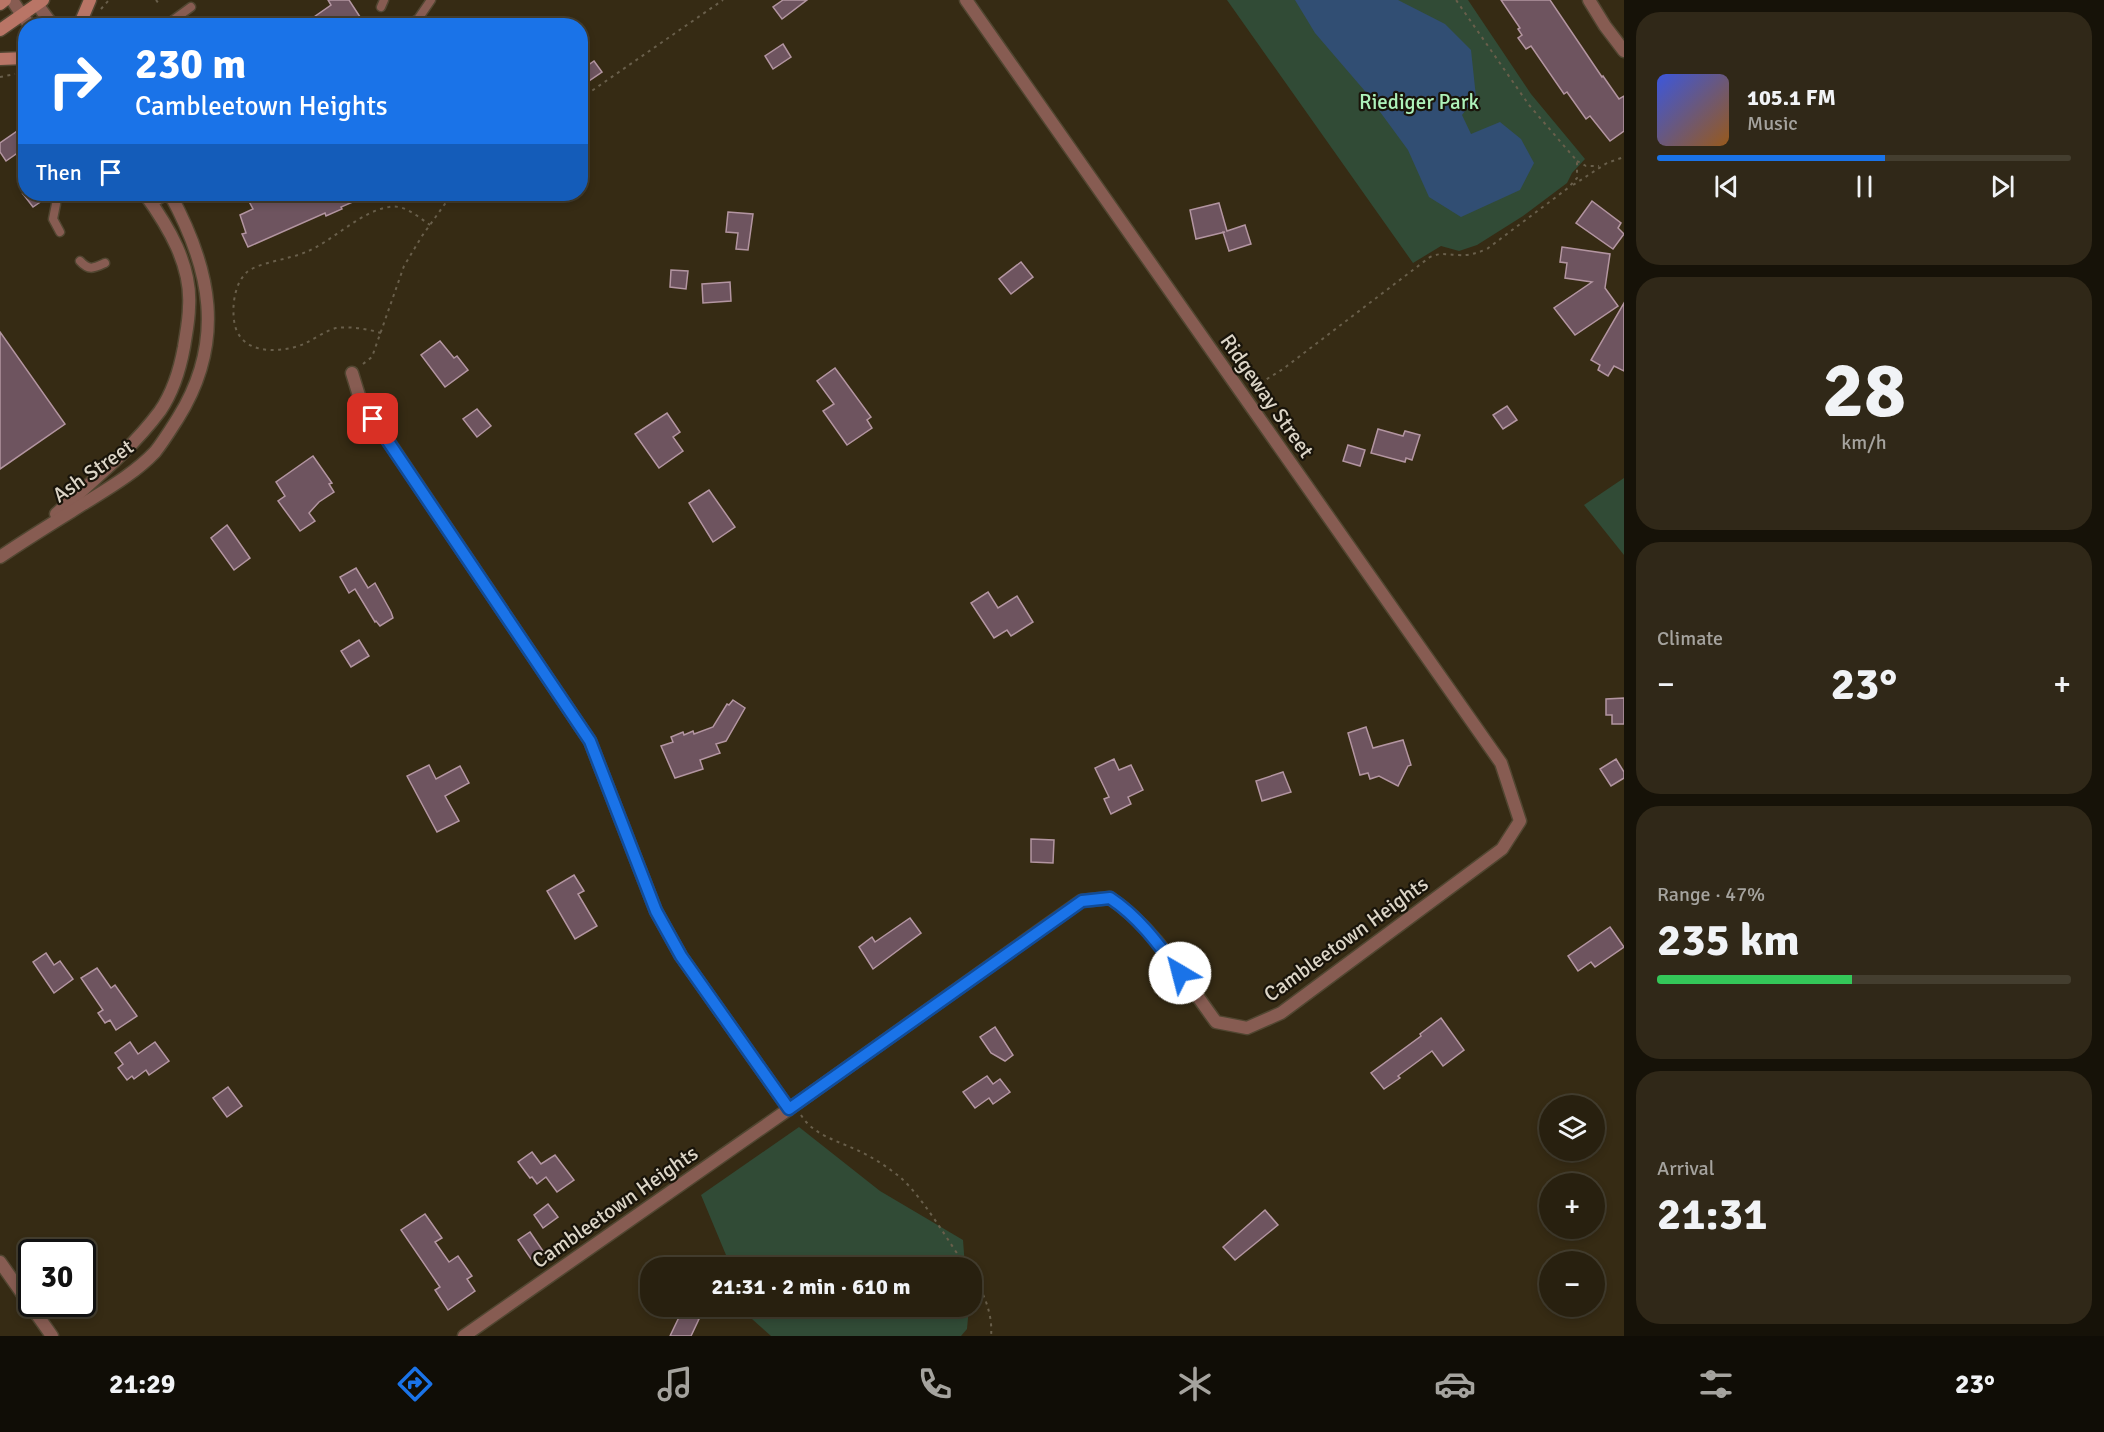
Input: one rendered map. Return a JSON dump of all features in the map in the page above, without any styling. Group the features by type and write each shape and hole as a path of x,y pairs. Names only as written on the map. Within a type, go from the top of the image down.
{"main road":[{"path":"0,4 5,0"},
{"path":"82,18 90,0"},
{"path":"0,30 38,1"},
{"path":"0,59 18,58"}],"street":[{"path":"12,0 24,18"},
{"name":"Ridgeway Street","path":"966,0 1501,764 1520,821"},
{"path":"1589,0 1624,51"},
{"path":"38,1 48,18"},
{"name":"Ash Street","path":"31,536 124,453 161,410 180,372 190,305 187,281 178,250 164,220 150,201"},
{"name":"Ash Street","path":"0,557 124,478 155,451 187,402 199,374 206,344 208,293 189,228 173,201"},
{"path":"352,373 360,399 590,741 656,911 681,956 792,1107"},
{"name":"Cambleetown Heights","path":"464,1336 1082,901 1110,898 1124,907 1156,940 1216,1022 1247,1028 1281,1013 1502,849 1520,821"},
{"path":"0,1262 52,1336"}],"lane":[{"path":"419,18 431,0"},
{"path":"177,18 191,8"},
{"path":"56,204 53,219 60,232"},
{"path":"80,261 88,268 105,263"}],"path":[{"path":"156,0 159,4"},
{"path":"588,93 723,0"},
{"path":"1456,0 1529,105 1576,161 1586,166 1603,166"},
{"path":"0,77 15,74"},
{"path":"1242,394 1283,369 1430,257 1439,253 1460,256 1486,249 1568,188 1603,166 1624,157"},
{"path":"1568,188 1577,177 1576,161"},
{"path":"352,373 372,357 398,278 447,201"},
{"path":"381,333 333,329 301,345 285,349 256,348 247,343 236,328 234,318 236,291 247,272 256,266 305,253 379,210 398,206 430,225"},
{"path":"792,1107 810,1126 877,1160 902,1179 916,1195 959,1257"},
{"path":"982,1290 990,1317 991,1336"}],"green space":[{"name":"Riediger Park","path":"1227,0 1468,0 1531,94 1585,159 1572,173 1567,183 1523,216 1477,245 1459,251 1441,246 1413,263"},
{"path":"1624,478 1624,555 1584,505"},
{"path":"799,1127 880,1191 963,1240 964,1257 727,1257 701,1195"},
{"path":"751,1317 968,1317 967,1329 961,1336 771,1336"}],"water":[{"path":"1295,0 1398,0 1445,24 1471,50 1476,97 1462,115 1471,134 1500,122 1521,139 1534,163 1520,190 1461,217 1429,197 1408,150 1364,90 1315,33"}],"building":[{"path":"328,0 349,0 361,18 312,18 331,5"},
{"path":"783,0 807,0 782,19 773,7"},
{"path":"1501,0 1550,0 1602,77 1619,99 1624,96 1624,131 1610,141 1590,116 1586,119 1567,92 1564,94 1531,46 1526,49 1518,38 1522,35 1518,29 1520,28"},
{"path":"783,44 791,57 773,69 765,56"},
{"path":"594,61 602,72 588,82 588,65"},
{"path":"18,131 18,153 6,161 0,152 0,143"},
{"path":"28,201 42,201 33,207"},
{"path":"249,201 355,201 326,216 325,213 248,247 242,234 246,233 240,215 253,209"},
{"path":"1592,201 1621,223 1618,228 1624,234 1613,249 1576,223"},
{"path":"1219,203 1227,231 1245,225 1251,244 1229,251 1223,232 1196,239 1190,210"},
{"path":"728,212 753,214 748,250 736,249 738,233 726,232"},
{"path":"1562,247 1610,254 1605,288 1618,306 1575,335 1554,308 1592,282 1565,278 1567,263 1560,262"},
{"path":"1021,262 1033,277 1011,294 999,279"},
{"path":"671,270 688,271 686,289 670,287"},
{"path":"730,282 731,301 703,303 702,284"},
{"path":"1624,303 1624,371 1614,366 1608,376 1598,370 1600,365 1591,360"},
{"path":"0,332 65,424 0,469"},
{"path":"440,341 454,358 457,356 468,370 445,387 421,355"},
{"path":"835,368 871,417 867,420 872,428 847,445 823,411 834,404 817,381"},
{"path":"1507,406 1517,420 1503,429 1493,415"},
{"path":"477,409 491,426 477,437 463,419"},
{"path":"667,413 680,432 673,437 683,451 659,468 635,434"},
{"path":"1378,429 1403,436 1405,431 1420,435 1412,460 1406,458 1405,462 1371,453"},
{"path":"1348,445 1365,450 1360,466 1343,461"},
{"path":"313,456 332,483 329,484 334,492 319,502 309,513 315,521 300,531 278,501 285,496 276,482"},
{"path":"709,490 735,527 713,542 689,503"},
{"path":"227,525 250,558 234,570 211,538"},
{"path":"356,568 368,588 375,583 391,612 393,618 380,626 375,622 355,589 349,593 340,577"},
{"path":"988,592 998,608 1017,596 1033,622 1011,636 1007,630 994,638 971,603"},
{"path":"359,640 369,656 351,667 341,651"},
{"path":"1624,698 1624,724 1612,724 1612,715 1606,715 1606,699"},
{"path":"733,700 745,708 726,741 716,744 720,753 700,760 703,769 675,778 661,746 673,742 671,737 683,732 684,735 693,731 694,734 713,727 727,704 729,705"},
{"path":"1366,727 1373,748 1403,740 1411,765 1408,766 1398,786 1379,776 1370,779 1368,773 1360,775 1348,733"},
{"path":"1114,759 1119,770 1131,765 1143,790 1128,797 1131,804 1111,814 1104,799 1109,797 1095,768"},
{"path":"1616,759 1624,772 1624,778 1611,786 1600,769"},
{"path":"429,765 436,779 460,766 469,783 445,796 459,821 437,832 407,776"},
{"path":"1283,772 1291,792 1262,801 1256,781"},
{"path":"1031,839 1054,840 1053,863 1031,862"},
{"path":"574,875 584,891 578,894 597,926 575,939 547,891"},
{"path":"910,918 921,933 873,969 859,947 872,937 875,942"},
{"path":"1610,927 1624,947 1595,967 1591,962 1578,971 1568,956"},
{"path":"46,953 54,965 60,961 73,979 54,993 33,962"},
{"path":"97,968 111,988 115,985 137,1016 116,1030 110,1020 105,1023 98,1013 103,1010 81,978"},
{"path":"1441,1018 1464,1050 1443,1066 1432,1051 1384,1089 1371,1073"},
{"path":"995,1027 1013,1055 1005,1061 991,1053 980,1037"},
{"path":"130,1042 138,1054 155,1042 169,1061 149,1075 146,1070 134,1079 132,1076 127,1080 118,1068 123,1064 115,1053"},
{"path":"987,1076 993,1084 1000,1079 1010,1092 993,1104 989,1098 975,1108 963,1092"},
{"path":"228,1087 242,1106 227,1117 213,1098"},
{"path":"532,1152 541,1164 555,1155 574,1180 557,1192 546,1177 537,1184 518,1162"},
{"path":"548,1204 558,1217 543,1228 534,1215"},
{"path":"1265,1210 1278,1225 1235,1260 1223,1247"},
{"path":"425,1214 442,1238 435,1242 449,1262 458,1256 472,1276 467,1279 475,1291 448,1310 435,1290 440,1287 401,1230"},
{"path":"530,1232 543,1251 531,1259 518,1240"},
{"path":"679,1317 699,1319 691,1336 670,1336"}],"route":[{"path":"373,419 590,741 656,911 681,956 789,1109 1082,901 1110,898 1124,907 1156,940 1180,973"}]}
